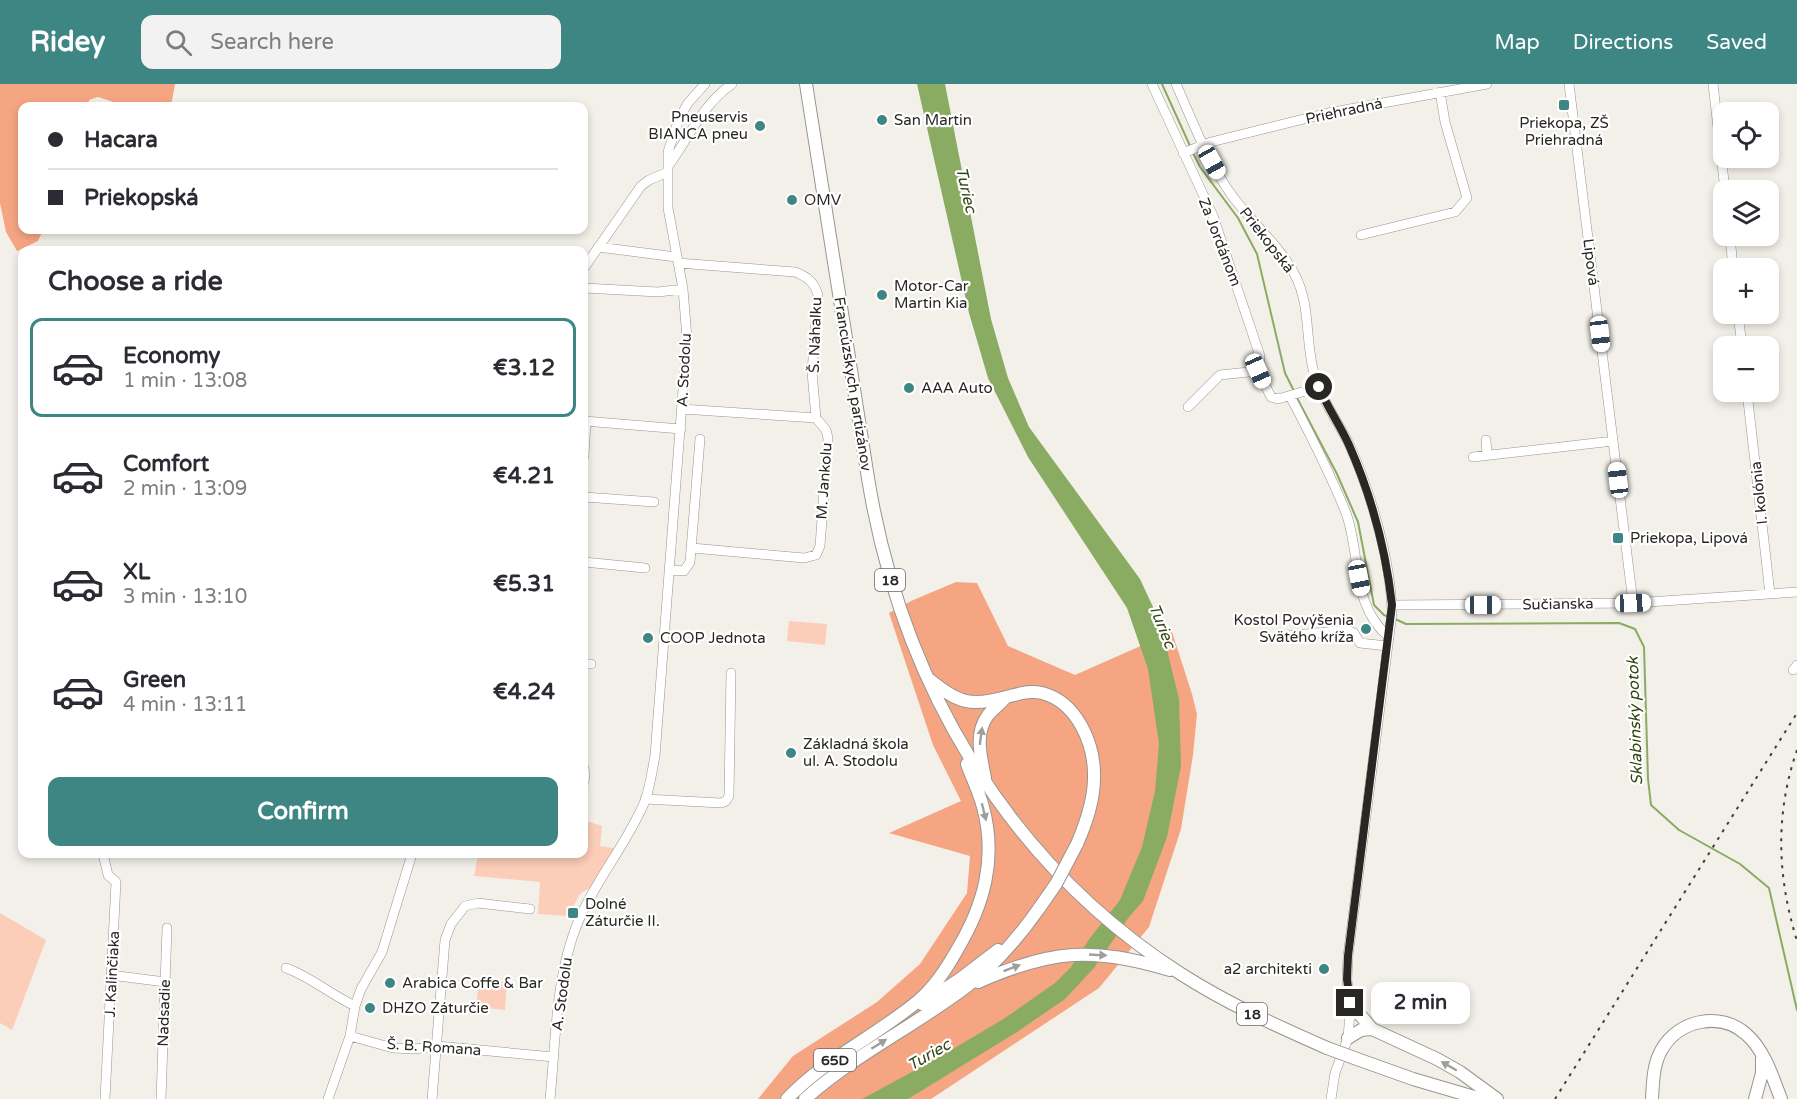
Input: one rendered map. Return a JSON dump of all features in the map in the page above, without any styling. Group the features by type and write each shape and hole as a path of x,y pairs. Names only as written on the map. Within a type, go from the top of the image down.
{"main road":[{"name":"Francúzskych partizánov","path":"806,84 873,513 893,591 927,678"},
{"path":"927,678 948,694 964,702 1031,692 1054,697 1069,708 1083,729 1089,743 1094,776 1089,811 1077,844 1060,877 1009,948 966,987"},
{"name":"18","path":"927,678 957,738 986,782 1039,852 1091,904 1132,938 1180,973 1230,1003 1327,1048 1413,1079 1481,1099"},
{"path":"986,782 980,752 982,727 989,715 1006,697"},
{"path":"886,1025 920,1000 941,975 969,931 979,909 985,887 989,845 986,824 982,806 957,738"},
{"path":"886,1025 906,1015 960,979 1018,934"},
{"path":"966,987 1013,967 1060,956 1102,955 1136,960 1180,973"},
{"name":"65D","path":"805,1099 859,1057 966,987"},
{"path":"1350,1003 1372,1029 1437,1059 1497,1099"},
{"path":"1652,1099 1654,1072 1662,1050 1672,1036 1680,1029 1692,1024 1711,1021 1732,1025 1747,1035 1762,1057 1781,1099"},
{"name":"65D","path":"787,1099 826,1066 886,1025"},
{"path":"1348,1038 1360,1030 1372,1029"},
{"path":"1755,1099 1762,1073 1762,1057"}],"street":[{"name":"A. Stodolu","path":"550,1099 561,980 568,950 584,910 633,825 645,799 656,749 687,338 683,289 668,208 668,152 673,133 688,104 705,84"},
{"path":"588,262 641,186 669,169 698,118 717,95 732,84"},
{"path":"801,84 809,105"},
{"name":"Za Jordánom","path":"1152,84 1213,216 1260,356 1258,371"},
{"name":"Priekopská","path":"1176,84 1200,146 1220,178 1295,274 1304,301 1312,362 1319,387 1349,444 1371,504 1383,554 1392,609 1348,956 1347,979 1350,1003 1348,1038 1335,1073 1331,1099"},
{"name":"Priehradná","path":"1183,153 1200,146 1328,113 1446,89 1484,84"},
{"name":"Lipová","path":"1569,84 1633,603"},
{"path":"1713,84 1724,180"},
{"path":"1361,235 1455,212 1467,198 1445,122 1446,89"},
{"path":"598,247 677,260"},
{"name":"Š. Náhalku","path":"677,260 795,272 815,285 818,295 812,372 816,418"},
{"path":"588,288 658,292 683,289"},
{"path":"1188,407 1220,375 1258,371 1271,397 1278,399 1319,387"},
{"path":"1290,396 1346,514 1362,595 1368,610 1377,625 1389,637"},
{"name":"I. kolónia","path":"1748,402 1770,594"},
{"path":"682,409 816,418"},
{"name":"M. Jankolu","path":"692,548 804,558 816,555 820,546 828,438 826,430 816,418"},
{"path":"588,421 681,429"},
{"path":"670,570 684,571 690,562 700,439"},
{"path":"1486,440 1487,455"},
{"path":"1473,457 1613,441"},
{"path":"588,497 654,502"},
{"path":"588,562 645,568"},
{"name":"Sučianska","path":"1392,609 1633,603 1797,591"},
{"path":"1276,637 1346,630 1354,633 1359,644 1389,637"},
{"path":"645,799 721,803 726,801 729,796 731,673"},
{"name":"J. Kalinčiaka","path":"104,858 108,875 116,882 105,1099"},
{"path":"328,1099 350,1036 355,1006 361,989 382,952 411,858"},
{"path":"432,1099 445,940 451,924 465,906 478,903 530,909"},
{"name":"Nadsadie","path":"161,1099 167,928"},
{"path":"286,968 303,974 340,999 355,1006"},
{"path":"111,975 165,982"},
{"name":"Š. B. Romana","path":"350,1036 393,1048 414,1049 437,1046 554,1057"}],"shaded area":[{"path":"0,84 175,84 172,102 114,102 98,97 89,102 18,102 18,234 41,234 38,241 28,246 18,246 17,251 6,232 0,203"},
{"path":"917,84 945,84 991,319 1008,378 1029,427 1140,579 1153,607 1163,633 1179,699 1181,766 1167,837 1143,901 1129,917 1094,968 1065,999 1017,1032 908,1099 862,1099 1005,1018 1055,983 1071,967 1120,900 1142,847 1155,791 1159,744 1148,669 1127,608 1028,457 988,378 969,313"},
{"path":"956,582 977,583 1008,646 1075,675 1172,632 1197,714 1181,829 1149,927 1099,988 931,1099 758,1099 793,1056 877,1002 920,964 967,893 970,856 889,833 961,801 933,745 889,613"},
{"path":"789,621 827,624 825,645 787,641"},
{"path":"588,821 602,826 600,846 614,848 591,887 580,894 568,916 538,914 540,882 474,876 478,858 588,858"},
{"path":"0,913 46,940 12,1030 0,1023"},
{"path":"479,979 507,982 505,1010 476,1007"}],"waterway":[{"name":"Sklabinský potok","path":"1162,84 1191,148"},
{"name":"Sklabinský potok","path":"1193,153 1200,167 1238,218 1257,254 1285,373 1295,393"},
{"name":"Sklabinský potok","path":"1297,398 1337,474 1358,522 1374,605 1389,617"},
{"name":"Sklabinský potok","path":"1395,619 1406,624 1619,623 1635,629 1644,647 1648,779 1651,805 1679,830 1740,864 1769,888 1797,1010"}],"railway":[{"path":"1555,1099 1797,713"},
{"path":"1797,750 1785,798 1781,845 1785,893 1797,941"}],"place":[{"name":"Priekopa, ZŠ Priehradná","path":"1564,105"},
{"name":"San Martin","path":"882,120"},
{"name":"Pneuservis BIANCA pneu","path":"760,126"},
{"name":"OMV","path":"792,200"},
{"name":"Motor-Car Martin Kia","path":"882,295"},
{"name":"AAA Auto","path":"909,388"},
{"name":"Priekopa, Lipová","path":"1618,538"},
{"name":"Kostol Povýšenia Svätého kríža","path":"1366,629"},
{"name":"COOP Jednota","path":"648,638"},
{"name":"Základná škola ul. A. Stodolu","path":"791,753"},
{"name":"Dolné Záturčie II.","path":"573,913"},
{"name":"a2 architekti","path":"1324,969"},
{"name":"Arabica Coffe & Bar","path":"390,983"},
{"name":"DHZO Záturčie","path":"370,1008"}],"route":[{"path":"1319,387 1349,444 1371,504 1385,560 1392,605 1348,956 1347,979 1350,1003"}],"water label":[{"name":"Turiec","path":"966,190"},
{"name":"Turiec","path":"1162,626"},
{"name":"Turiec","path":"929,1055"}]}
